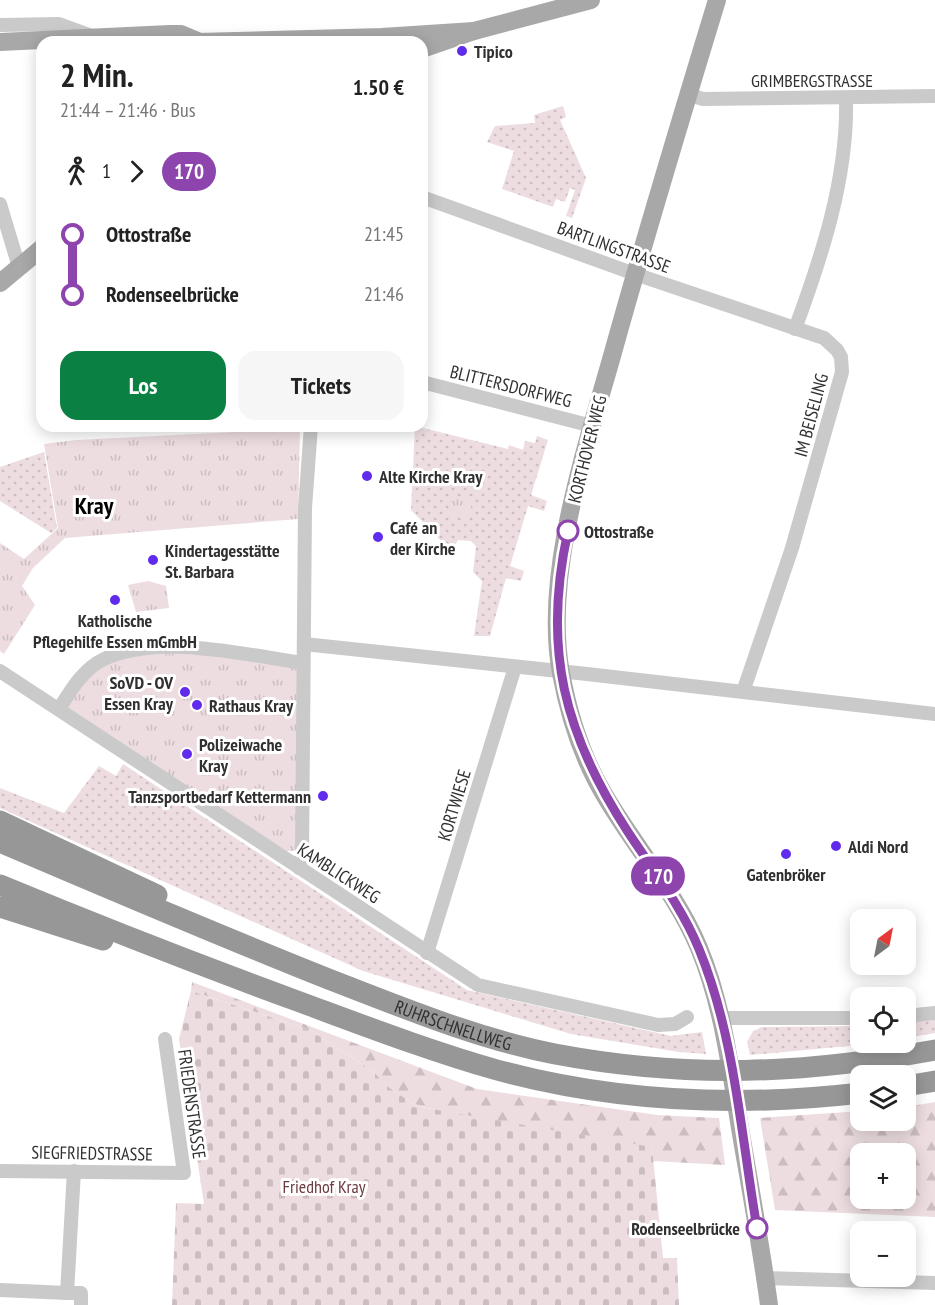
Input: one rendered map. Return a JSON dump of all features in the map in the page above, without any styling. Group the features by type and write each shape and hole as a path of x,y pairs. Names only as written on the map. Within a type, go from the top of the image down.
{"highway":[{"path":"0,821 178,906 255,950"},
{"name":"RUHRSCHNELLWEG","path":"0,842 255,950 471,1032 554,1054 702,1071 766,1071 853,1064 935,1050"},
{"name":"RUHRSCHNELLWEG","path":"0,885 162,952 430,1050 548,1082 650,1097 739,1101 791,1100 850,1094"},
{"path":"0,907 93,938 162,952"},
{"path":"916,1084 935,1081"}],"main road":[{"path":"428,48 474,31 591,0"},
{"path":"704,0 710,24"},
{"name":"KORTHOVER WEG","path":"717,0 592,426 564,548 557,615 561,672 573,723 589,768 691,931 709,975 723,1025 769,1305"},
{"path":"405,36 474,31"},
{"path":"92,36 174,34 180,36"},
{"path":"0,44 36,41"},
{"path":"0,44 15,51 36,50"},
{"path":"0,283 36,253"}],"street":[{"path":"0,25 59,24 92,36"},
{"name":"GRIMBERGSTRASSE","path":"690,95 703,99 846,99 935,96"},
{"path":"795,328 815,275 830,219 843,147 846,99"},
{"name":"BARTLINGSTRASSE","path":"428,199 635,274 795,328"},
{"path":"0,204 20,267"},
{"name":"IM BEISELING","path":"743,692 792,548 842,372 841,357 832,344 795,328"},
{"name":"BLITTERSDORFWEG","path":"428,384 592,426"},
{"path":"299,868 302,856 305,508 311,432"},
{"path":"304,644 935,714"},
{"path":"58,709 77,679 104,659 138,649 173,647 303,663"},
{"name":"KORTWIESE","path":"427,952 514,668"},
{"name":"KAMBLICKWEG","path":"0,671 478,985 657,1025 675,1024 687,1017"},
{"path":"916,1015 935,1013"},
{"path":"723,1025 850,1019"},
{"name":"FRIEDENSTRASSE","path":"165,1039 184,1173"},
{"name":"SIEGFRIEDSTRASSE","path":"0,1171 184,1173"},
{"path":"67,1293 74,1171"},
{"path":"765,1278 935,1283"},
{"path":"0,1290 81,1293 81,1305"}],"green space":[{"path":"563,106 566,117 560,120 586,178 572,218 566,216 575,190 570,188 565,202 556,199 553,207 502,189 514,151 487,142 495,126 535,123 534,115"},
{"path":"428,429 508,449 509,445 523,450 525,441 535,443 537,436 548,440 531,495 547,501 544,511 528,506 510,566 524,571 521,581 506,578 490,636 474,636 482,581 473,572 476,546 471,541 458,540 453,549 448,548 411,510 415,432 428,432"},
{"path":"235,432 300,432 298,519 65,538 33,568 22,586 35,605 4,654 0,651 0,543 24,559 58,528 44,444 76,440"},
{"path":"44,452 57,528 51,533 0,501 0,467"},
{"path":"453,496 473,498 468,519 448,515"},
{"path":"148,581 166,586 169,608 136,612 128,585"},
{"path":"138,652 215,655 301,667 299,843 294,851 286,851 65,708 80,686 95,671 113,661"},
{"path":"123,764 467,990 671,1036 702,1032 706,1054 679,1052 571,1034 363,971 0,808 0,788 64,813 99,766 116,776"},
{"path":"192,982 477,1089 657,1115 719,1118 725,1165 653,1161 652,1147 579,1140 412,1103 387,1086 374,1072 310,1030 191,991"},
{"name":"Friedhof Kray","path":"191,991 310,1030 374,1072 387,1086 412,1103 426,1108 652,1147 663,1258 677,1258 679,1305 172,1305 176,1203 204,1204 179,1039"},
{"path":"935,1020 935,1033 916,1036 916,1021"},
{"path":"850,1026 850,1046 750,1055 747,1042 753,1031 762,1027"},
{"path":"935,1102 935,1217 775,1210 760,1118 850,1112 850,1131 916,1131 916,1105"}],"bus line":[{"name":"170","path":"568,531 558,595 557,639 561,672 573,723 589,768 687,923 709,975 724,1031 757,1228"}],"place":[{"name":"Tipico","path":"462,51"},
{"name":"Alte Kirche Kray","path":"367,476"},
{"name":"Ottostraße","path":"568,531"},
{"name":"Café an der Kirche","path":"378,537"},
{"name":"Kindertagesstätte St. Barbara","path":"153,560"},
{"name":"Katholische Pflegehilfe Essen mGmbH","path":"115,600"},
{"name":"SoVD - OV Essen Kray","path":"185,692"},
{"name":"Rathaus Kray","path":"197,705"},
{"name":"Polizeiwache Kray","path":"187,754"},
{"name":"Tanzsportbedarf Kettermann","path":"323,796"},
{"name":"Aldi Nord","path":"836,846"},
{"name":"Gatenbröker","path":"786,854"},
{"name":"Rodenseelbrücke","path":"757,1228"}],"district":[{"name":"Kray","path":"94,505"}]}
